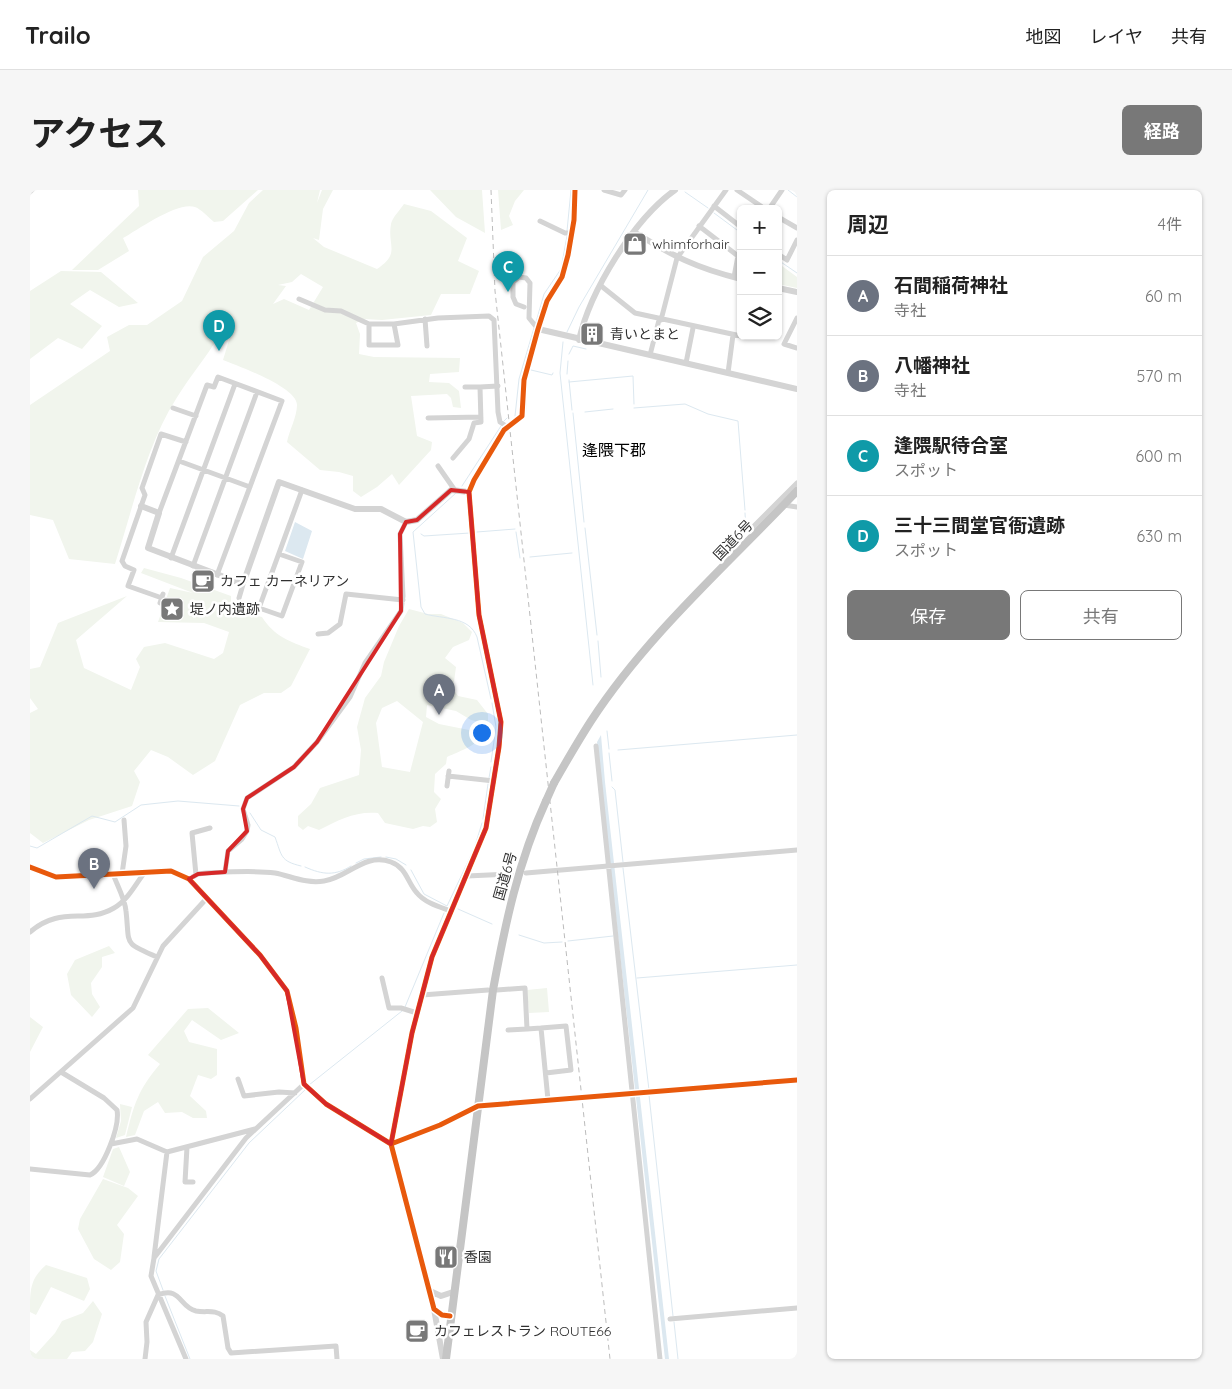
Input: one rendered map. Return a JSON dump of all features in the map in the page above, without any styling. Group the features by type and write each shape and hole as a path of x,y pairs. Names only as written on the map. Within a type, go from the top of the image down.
{"highway":[{"name":"国道6号","path":"446,1359 453,1292 493,990 507,916 525,852 554,783 591,720 636,661 662,631 797,491"}],"street":[{"path":"446,1359 430,1290 396,1173 391,1144 417,1013 432,957 486,828 494,781 501,722 479,615 469,492 504,429 523,414 524,380 535,327 547,300 565,268 572,233 575,190"},
{"path":"604,190 617,196 621,195 625,190"},
{"path":"579,340 586,314 600,285 648,212 675,190"},
{"path":"650,355 676,258 726,190"},
{"path":"738,190 761,205"},
{"path":"770,205 782,190"},
{"path":"714,206 737,224"},
{"path":"782,219 797,228"},
{"path":"540,221 565,233 572,233"},
{"path":"699,226 737,255"},
{"path":"634,232 676,258 737,278"},
{"path":"782,257 787,260 797,240"},
{"path":"535,327 529,318 531,286 528,280 517,277 513,281 512,297 516,304 527,310 527,320 535,327 579,340 797,389"},
{"path":"600,285 629,310 693,328 737,335"},
{"path":"782,289 797,292"},
{"path":"299,299 325,310 341,311 370,324 394,324 486,315 492,318 494,320 498,412 504,429"},
{"path":"425,320 427,346"},
{"path":"797,320 784,344 797,348"},
{"path":"370,324 370,344 398,345 394,324"},
{"path":"686,363 693,328"},
{"path":"728,373 733,335"},
{"path":"217,574 282,401 218,377 214,388 207,385 159,513 148,548 240,583 244,581"},
{"path":"171,558 235,384"},
{"path":"452,458 469,439 474,423 481,422 480,386"},
{"path":"465,387 498,386"},
{"path":"193,566 257,392"},
{"path":"173,408 196,416"},
{"path":"428,418 481,417"},
{"path":"162,599 128,586 134,570 125,566 122,561 145,495 142,488 161,434 186,442"},
{"path":"179,461 250,487"},
{"path":"438,466 454,489 469,492"},
{"path":"239,598 279,482 354,509 381,509 406,522 417,520 454,489"},
{"path":"750,530 797,483"},
{"path":"279,554 302,562 282,616 259,608 302,490"},
{"path":"784,505 797,507"},
{"path":"141,506 159,513"},
{"path":"225,872 228,851 242,839 247,830 248,825 243,809 247,798 294,766 317,742 350,697 365,662 402,609 400,534 406,522"},
{"path":"318,634 328,633 340,624 346,594 403,600"},
{"path":"596,746 611,865 632,1093 660,1359"},
{"path":"447,786 448,773 494,781"},
{"path":"122,874 126,846 124,820"},
{"path":"196,874 192,833 210,828"},
{"path":"526,872 797,850"},
{"path":"189,879 196,874 225,872 275,873 311,882 323,882 366,862 389,861 406,872 420,896 450,911"},
{"path":"30,867 56,876 170,871 189,879 260,955 287,992 296,1028 304,1084 326,1104 391,1144"},
{"path":"30,932 50,919 64,915 97,914 114,909 144,873"},
{"path":"112,874 126,910 128,939 135,948 157,958"},
{"path":"467,876 511,874"},
{"path":"30,1099 133,1008 163,946 182,922 207,898"},
{"path":"382,978 389,1008 401,1008 417,1013"},
{"path":"497,990 524,988 527,1029"},
{"path":"422,995 488,990"},
{"path":"508,1030 566,1026 571,1070 546,1072"},
{"path":"541,1028 548,1100"},
{"path":"30,1169 90,1175 100,1168 106,1151 111,1144 117,1110 104,1098 61,1072"},
{"path":"238,1079 244,1096 279,1092 296,1093"},
{"path":"391,1144 432,1128 478,1106 797,1080"},
{"path":"154,1258 246,1138 304,1084"},
{"path":"111,1144 137,1139 167,1152 256,1129"},
{"path":"187,1147 185,1182 193,1182"},
{"path":"167,1152 151,1276 186,1359"},
{"path":"430,1290 442,1296 453,1292"},
{"path":"158,1295 172,1292 194,1310 215,1311 221,1314 226,1324 227,1341 231,1353 336,1346 337,1359"},
{"path":"145,1359 147,1342 146,1322 158,1295"},
{"path":"670,1319 797,1308"},
{"path":"434,1310 442,1315 450,1316"}],"highlighted area":[{"path":"451,490 469,492 479,615 501,722 499,747 486,828 432,957 412,1033 391,1144 326,1104 304,1084 287,991 260,955 189,879 198,874 225,872 228,851 247,831 243,809 247,798 294,767 317,742 401,611 400,534 406,522 417,520"}],"shaded area":[{"path":"138,190 258,190 223,221 214,222 195,207 188,206 169,212 123,238 129,251 98,270 72,270 139,206"},
{"path":"263,190 320,190 317,203 322,190 333,190 323,209 319,240 313,238 324,247 377,269 391,254 391,224 404,204 431,211 467,238 458,261 479,271 470,294 441,294 431,315 382,320 364,319 356,323 360,334 359,354 374,357 460,358 459,372 430,374 429,382 449,383 459,391 461,408 453,407 451,398 447,394 411,396 417,436 432,442 431,450 399,485 392,474 377,487 361,497 353,491 353,476 320,470 287,442 297,410 294,398 278,384 223,360 230,337 219,336 165,417 148,458 115,564 69,559 53,520 30,515 30,405 110,351 107,337 129,325 147,325 182,301 203,257 234,231 249,203","holes":["301,274 323,287 309,310 284,299 273,304 286,286 278,285 292,282"]},
{"path":"430,190 482,190 485,233 456,217"},
{"path":"498,190 524,190 515,201 509,216 513,225 501,230"},
{"path":"782,266 797,277 797,288 782,285"},
{"path":"61,271 101,272 138,303 119,307 90,290 70,304 102,326 82,349 58,338 30,359 30,291"},
{"path":"295,522 312,531 303,559 285,551"},
{"path":"144,568 181,578 231,596 231,610 262,617 277,634 310,649 291,686 281,693 264,693 240,705 215,761 193,775 168,757 151,750 134,771 140,782 132,806 89,820 43,843 30,833 30,713 38,709 30,698 30,669 40,667 58,623 127,596 76,640 84,668 131,690 140,667 136,659 144,647 165,643 214,659 223,653 229,632 204,623 158,622 170,588 193,593 141,573"},
{"path":"409,609 428,614 441,614 463,623 472,632 469,640 453,647 445,658 456,667 453,689 458,696 477,700 488,714 488,724 471,720 456,711 427,705 426,717 439,724 469,730 471,726 486,729 484,734 475,743 447,757 446,764 435,774 434,792 441,799 435,809 437,822 430,827 423,826 413,829 385,823 378,813 362,813 347,817 319,830 308,826 303,830 298,826 298,816 311,804 320,788 359,775 361,750 357,727 365,698 381,676 384,662 399,626","holes":["397,701 423,722 410,772 382,767 376,723 382,708"]},
{"path":"601,735 669,1359 665,1359 601,783 597,742"},
{"path":"109,946 115,953 102,957 102,967 91,983 92,994 100,1007 92,1017 71,995 67,974 75,960"},
{"path":"547,988 549,1012 529,1013 527,990"},
{"path":"208,1008 239,1033 221,1040 192,1020 184,1031 189,1042 217,1049 217,1075 211,1079 198,1075 190,1096 206,1111 207,1118 193,1118 182,1112 165,1113 158,1102 144,1111 135,1135 126,1137 138,1098 160,1064 148,1055 188,1009"},
{"path":"30,1017 43,1027 30,1052"},
{"path":"120,1104 132,1107 125,1135 116,1138 121,1121"},
{"path":"119,1147 130,1172 124,1186 103,1177 113,1149"},
{"path":"103,1179 128,1188 138,1196 117,1225 124,1234 120,1262 111,1270 94,1259 78,1229 80,1219"},
{"path":"46,1265 87,1278 90,1289 84,1301 51,1287 36,1315 30,1312 30,1297 34,1280"},
{"path":"93,1301 102,1314 93,1342 85,1351 72,1352 67,1359 30,1359 30,1350 36,1354 55,1333 62,1321 83,1313"}],"waterway":[{"path":"567,231 571,190"},
{"path":"567,332 579,307 648,190"},
{"path":"788,190 797,197"},
{"path":"685,192 708,208"},
{"path":"714,213 737,230"},
{"path":"536,322 544,294 561,269 567,236"},
{"path":"782,263 797,273"},
{"path":"515,416 519,379 534,328"},
{"path":"563,342 560,373 593,685"},
{"path":"569,354 573,346 586,349"},
{"path":"567,374 568,361"},
{"path":"531,370 552,375 553,373"},
{"path":"569,382 633,376 634,404"},
{"path":"569,380 572,410"},
{"path":"634,408 685,404 708,414 738,421 745,510"},
{"path":"585,412 613,409"},
{"path":"573,413 584,522"},
{"path":"504,421 507,418"},
{"path":"462,486 501,426"},
{"path":"456,493 413,532 421,607 425,614 455,619 468,625 473,630 477,637 491,699"},
{"path":"745,513 746,530"},
{"path":"585,528 597,635"},
{"path":"477,532 515,529"},
{"path":"516,532 520,558"},
{"path":"421,534 424,536 470,533"},
{"path":"530,557 572,553"},
{"path":"598,641 601,677"},
{"path":"491,762 496,727 492,703"},
{"path":"607,731 609,749"},
{"path":"618,750 797,735"},
{"path":"609,753 612,781"},
{"path":"489,778 491,767"},
{"path":"483,819 488,784"},
{"path":"612,787 615,790 623,862"},
{"path":"30,846 37,848 92,816 115,822 141,805 178,801 239,806"},
{"path":"250,813 261,830 275,837 285,860 301,866"},
{"path":"411,870 424,894 447,906 474,849 482,823"},
{"path":"356,863 364,859 381,857"},
{"path":"386,857 396,859 406,865"},
{"path":"305,867 318,872 334,873 351,866"},
{"path":"623,868 649,1090"},
{"path":"458,909 492,924"},
{"path":"405,1007 444,913"},
{"path":"519,935 544,943 562,942"},
{"path":"568,941 613,936"},
{"path":"637,978 797,965"},
{"path":"309,1085 402,1011"},
{"path":"163,1290 156,1271 159,1259 249,1143 305,1090"},
{"path":"649,1095 673,1316"},
{"path":"165,1296 190,1359"},
{"path":"674,1322 678,1359"}],"railway":[{"path":"491,190 495,291 610,1359"}],"cycle path":[{"path":"450,1316 442,1315 434,1309 391,1144 412,1033 432,957 486,828 499,747 501,722 479,615 469,492 474,480 504,430 522,416 524,380 538,329 547,301 562,277 568,255 574,220 575,190"},
{"path":"30,867 56,877 171,871 189,879 260,955 287,991 296,1028 304,1084 326,1104 391,1144 440,1125 478,1106 797,1080"}],"place":[{"name":"whimforhair","path":"635,244"},
{"name":"逢隈駅待合室","path":"508,292"},
{"name":"青いとまと","path":"592,334"},
{"name":"三十三間堂官衙遺跡","path":"219,351"},
{"name":"カフェ カーネリアン","path":"203,581"},
{"name":"堤ノ内遺跡","path":"172,609"},
{"name":"石間稲荷神社","path":"439,715"},
{"name":"八幡神社","path":"94,889"},
{"name":"香園","path":"446,1257"},
{"name":"カフェレストラン ROUTE66","path":"417,1331"}],"district":[{"name":"逢隈下郡","path":"614,450"}]}
